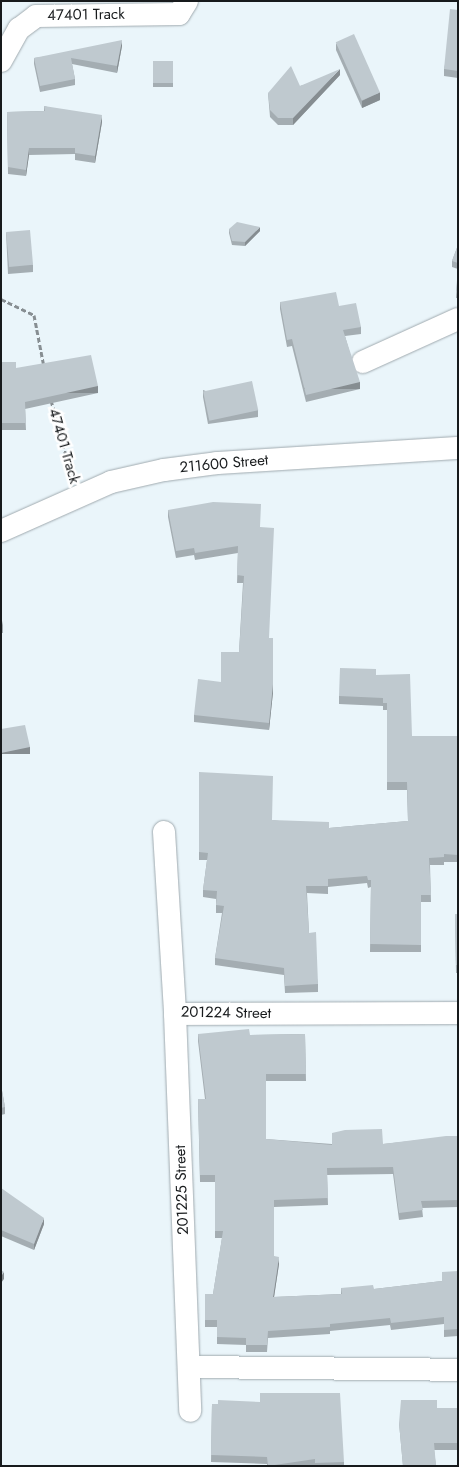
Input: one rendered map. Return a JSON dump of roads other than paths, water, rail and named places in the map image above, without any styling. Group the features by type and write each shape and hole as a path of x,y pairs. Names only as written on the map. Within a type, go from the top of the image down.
{"street":[{"name":"47401 Track","path":"1,61 19,29 36,16 179,14 187,1"},
{"path":"363,362 458,319"},
{"name":"211600 Street","path":"1,531 78,494 146,474 218,463 458,448"},
{"name":"201224 Street","path":"164,832 175,1014 458,1013"},
{"name":"201225 Street","path":"175,1014 190,1367 190,1411"},
{"path":"190,1367 458,1370"}]}
